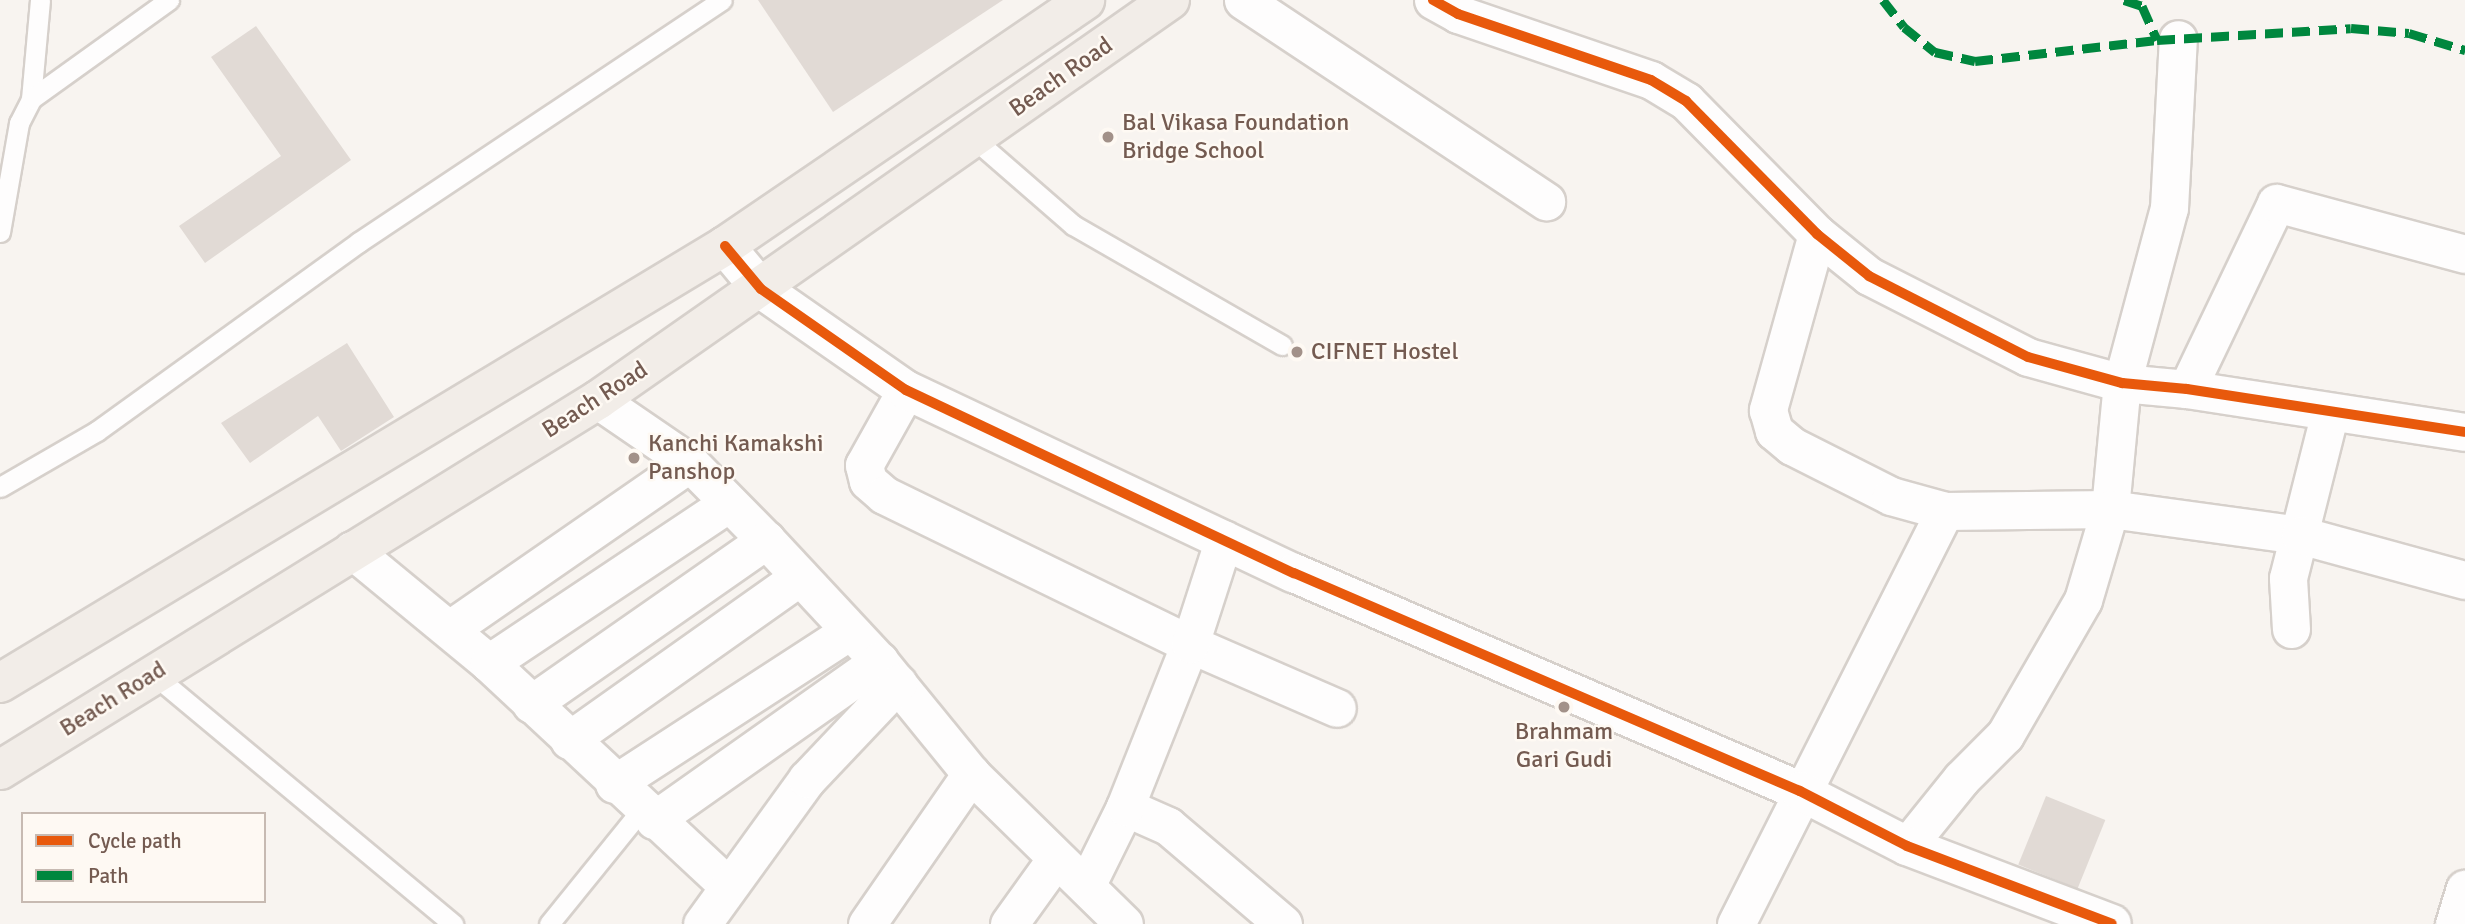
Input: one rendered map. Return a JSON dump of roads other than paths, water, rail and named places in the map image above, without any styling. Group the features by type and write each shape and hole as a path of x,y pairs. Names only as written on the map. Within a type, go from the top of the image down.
{"main road":[{"name":"Beach Road","path":"0,683 725,246 1085,0"},
{"name":"Beach Road","path":"0,770 598,400 761,289 1170,0"}],"street":[{"path":"1243,0 1546,201"},
{"path":"1433,0 1458,14 1651,80 1686,101 1817,234 1869,276 2028,356 2122,383 2187,389 2465,432"},
{"path":"1907,846 1961,779 2005,735 2083,600 2109,509 2122,383 2169,208 2178,39"},
{"path":"2187,389 2276,204 2465,254"},
{"path":"1817,234 1768,410 1774,431 1792,446 1891,496 1945,511 2109,509 2301,535 2465,580"},
{"path":"725,246 761,289 906,390 1294,573 1800,791 1907,846 2112,924"},
{"path":"906,390 868,454 868,481 884,495 1190,645 1337,708"},
{"path":"598,400 690,463 766,540 798,578 888,672 971,774 1055,860 1124,924"},
{"path":"2291,629 2288,578 2330,412"},
{"path":"450,629 690,463"},
{"path":"489,663 729,503"},
{"path":"1736,924 1800,791 1945,511"},
{"path":"1086,886 1125,807 1190,645 1224,538"},
{"path":"531,704 766,540"},
{"path":"352,550 489,663 614,784 727,885"},
{"path":"569,740 798,578"},
{"path":"614,784 849,631"},
{"path":"648,814 888,672"},
{"path":"702,924 727,885 888,672"},
{"path":"867,924 971,774"},
{"path":"1125,807 1167,826 1283,924"},
{"path":"1009,924 1055,860"},
{"path":"2454,924 2465,889"}],"lane":[{"path":"0,232 19,123 31,99 40,0"},
{"path":"31,99 169,0"},
{"path":"0,487 97,431 359,242 722,0"},
{"path":"973,138 1073,225 1282,345"},
{"path":"153,674 453,924"},
{"path":"549,924 648,814"}],"place":[{"name":"Bal Vikasa Foundation Bridge School","path":"1108,137"},
{"name":"CIFNET Hostel","path":"1297,352"},
{"name":"Kanchi Kamakshi Panshop","path":"634,458"},
{"name":"Brahmam Gari Gudi","path":"1564,707"}]}
